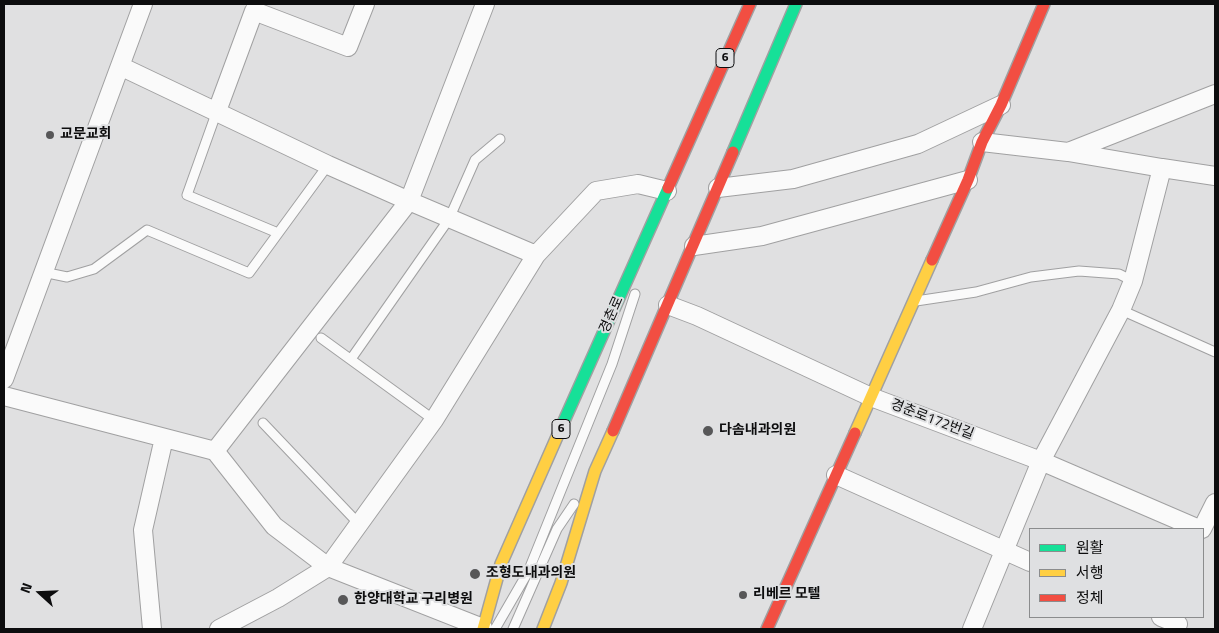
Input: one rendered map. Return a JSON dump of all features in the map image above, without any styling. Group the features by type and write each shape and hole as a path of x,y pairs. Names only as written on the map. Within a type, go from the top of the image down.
{"main road":[{"name":"경춘로","path":"487,629 501,564 750,4"},
{"path":"543,629 561,583 595,471 694,246 796,4"},
{"path":"767,629 968,180 982,142 1002,105 1044,4"}],"street":[{"path":"4,379 142,4"},
{"path":"217,111 254,11 348,47 365,4"},
{"path":"214,451 409,201 485,4"},
{"path":"120,66 328,165 536,255"},
{"path":"1068,152 1215,94"},
{"path":"718,188 792,179 918,144 1002,105"},
{"path":"982,142 1068,152 1215,176"},
{"path":"972,629 1041,461 1121,310 1133,281 1162,168"},
{"path":"694,246 762,236 968,180"},
{"path":"219,629 278,598 328,566 434,420 536,255 596,191 638,184 667,191"},
{"name":"경춘로172번길","path":"668,305 697,316 871,397 1041,461 1196,528"},
{"path":"4,396 214,451 274,526 328,566 487,629"},
{"path":"152,629 143,530 164,438"},
{"path":"836,475 1029,562"},
{"path":"1202,528 1215,503"},
{"path":"1164,618 1178,623"}],"lane":[{"path":"217,111 187,195 278,233"},
{"path":"351,359 448,218 475,160 500,139"},
{"path":"43,272 67,277 94,269 146,230 249,273 328,165"},
{"path":"487,629 528,572 612,364 638,282 649,232"},
{"path":"914,302 976,292 1031,277 1079,271 1119,274 1133,281"},
{"path":"1121,310 1215,352"},
{"path":"321,338 434,420"},
{"path":"263,423 359,524"},
{"path":"512,629 557,529 595,471"}],"traffic: fast":[{"path":"733,152 796,4"},
{"path":"560,430 668,188"}],"traffic: slow":[{"path":"855,433 932,260"},
{"path":"483,629 501,564 560,430"},
{"path":"543,629 561,583 595,471 613,431"}],"traffic: jam":[{"path":"668,188 750,4"},
{"path":"932,260 1044,4"},
{"path":"613,431 733,152"},
{"path":"767,629 855,433"}],"place":[{"name":"교문교회","path":"50,135"},
{"name":"다솜내과의원","path":"708,431"},
{"name":"조형도내과의원","path":"475,574"},
{"name":"리베르 모텔","path":"743,595"},
{"name":"한양대학교 구리병원","path":"343,600"}]}
